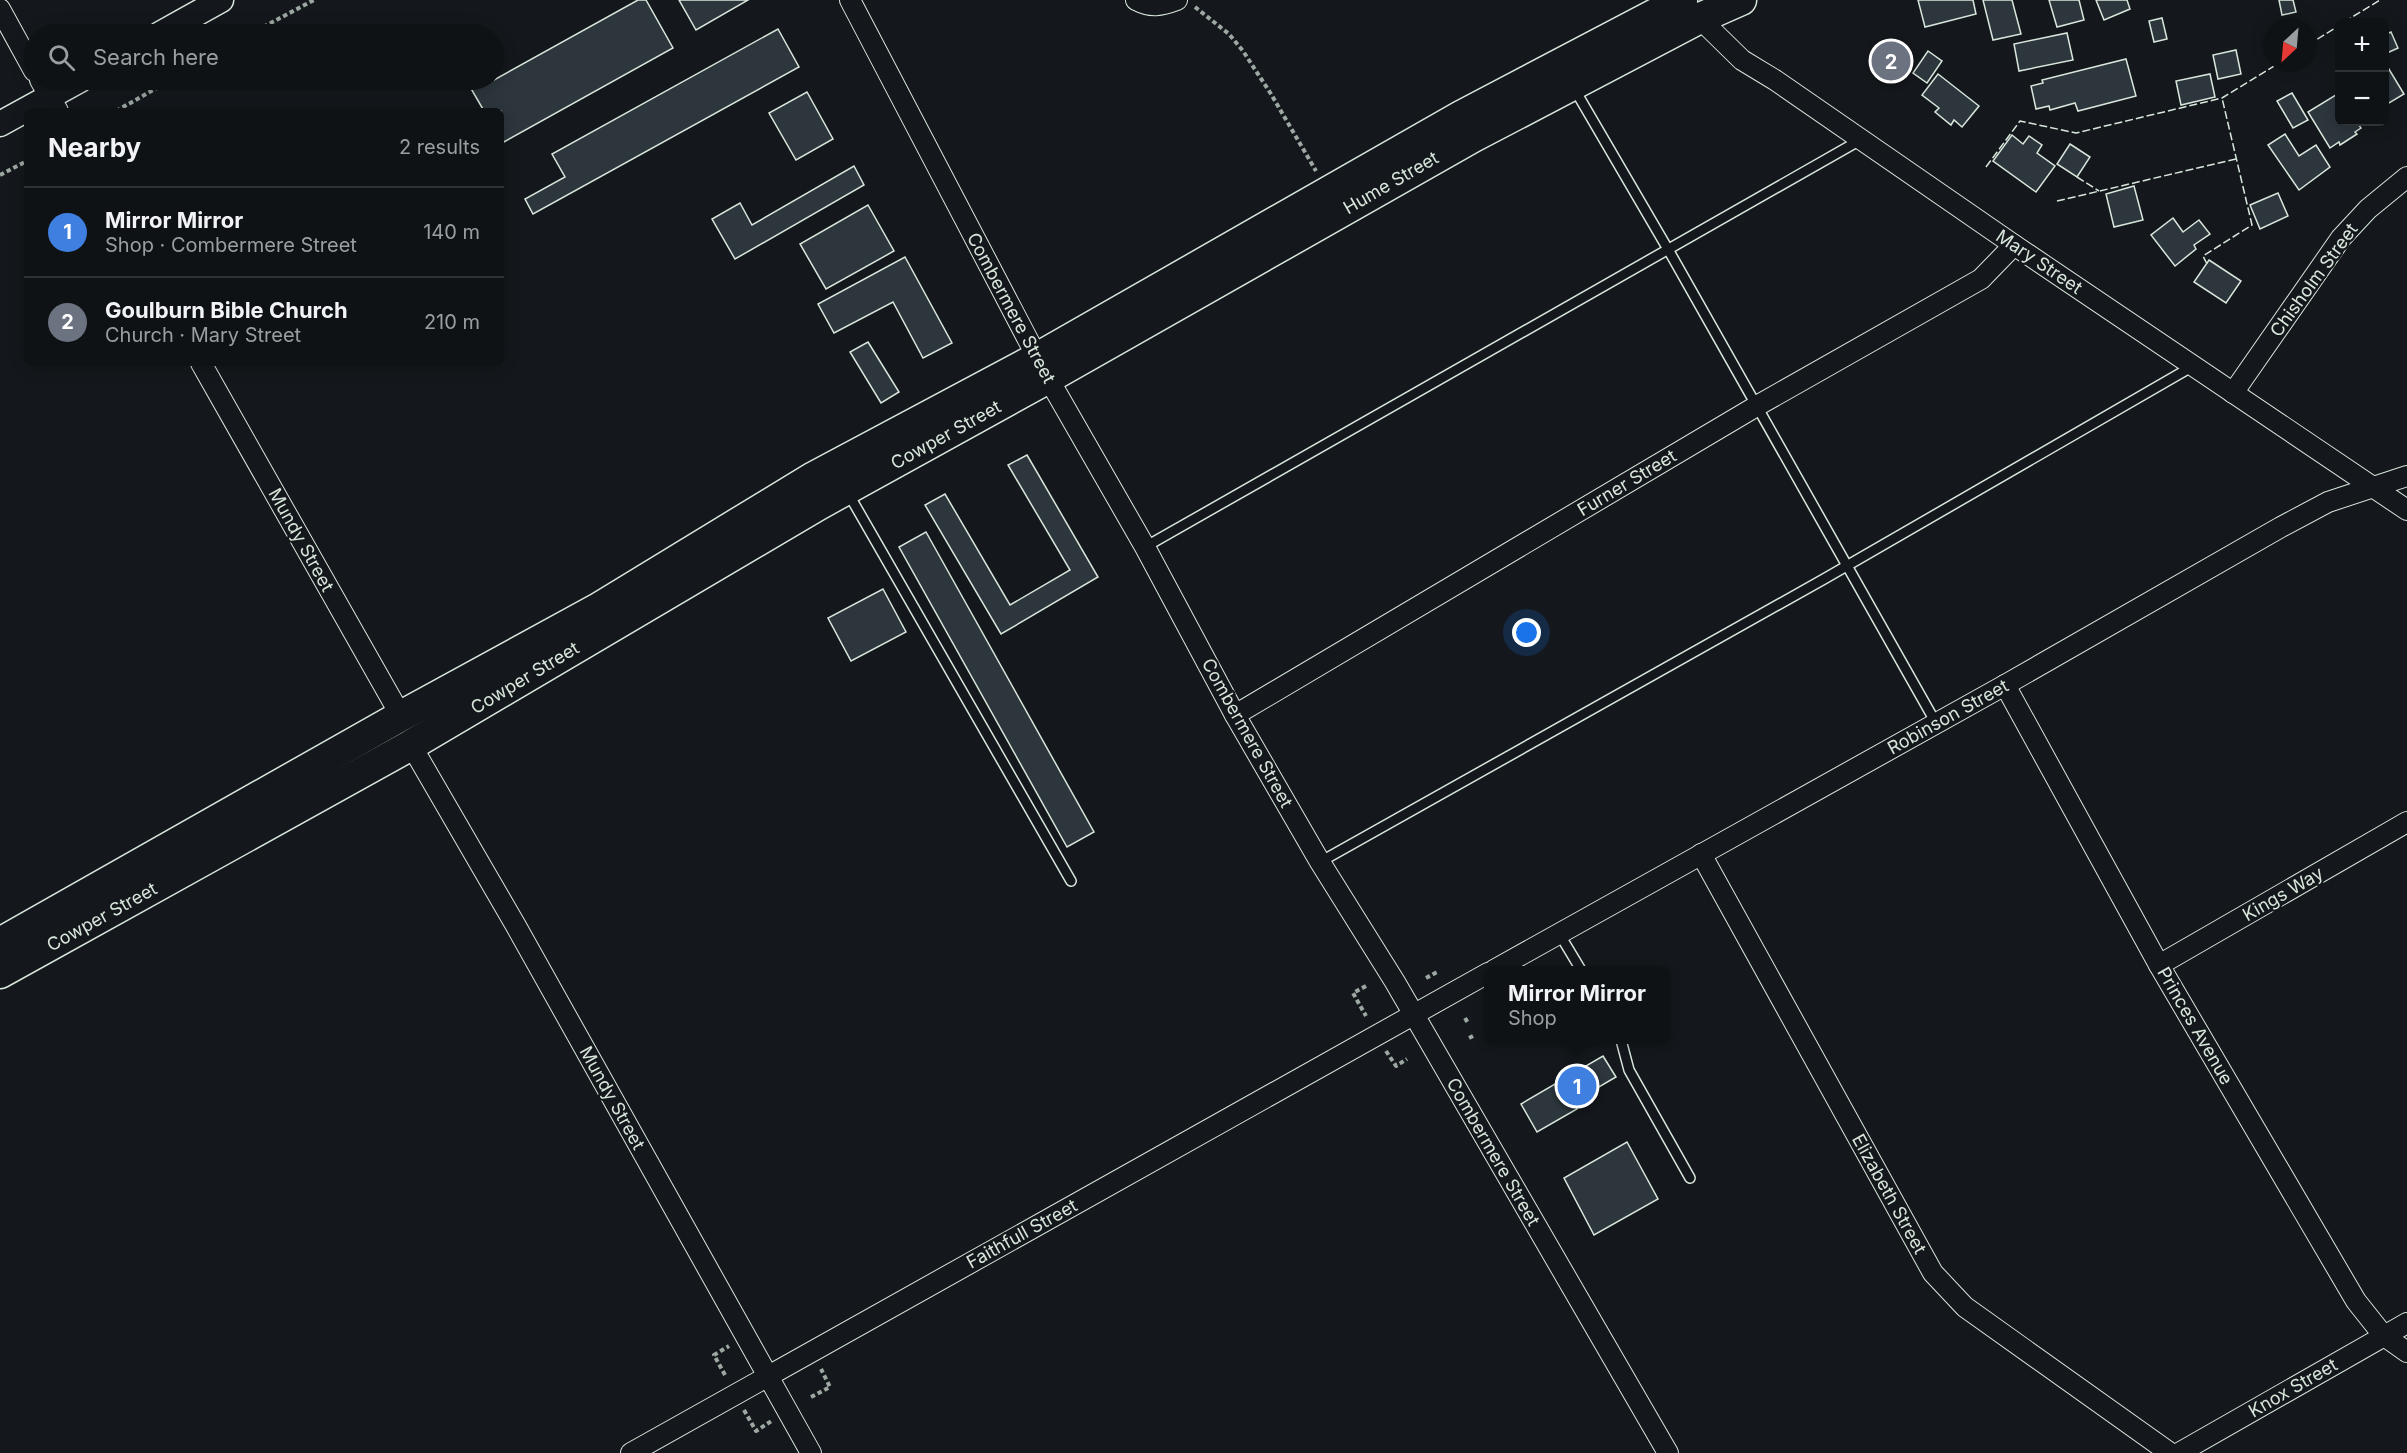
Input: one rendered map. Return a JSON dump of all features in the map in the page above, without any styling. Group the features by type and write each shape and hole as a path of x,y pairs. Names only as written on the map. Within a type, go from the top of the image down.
{"main road":[{"name":"Hume Street","path":"1043,368 1329,192 1461,116 1688,6 1741,0"},
{"name":"Hume Street","path":"1043,368 1572,85 1688,6"},
{"name":"Cowper Street","path":"0,974 411,745 846,490 1043,368"},
{"name":"Cowper Street","path":"0,943 401,716 597,609 812,478 1043,368"}],"street":[{"path":"178,24 220,0"},
{"name":"Combermere Street","path":"850,0 1043,368 1145,547 1235,715 1668,1453"},
{"path":"1136,0 1148,6 1182,1"},
{"name":"Mary Street","path":"1688,6 1742,60 2407,510"},
{"path":"0,9 24,53"},
{"path":"28,108 49,96"},
{"path":"0,124 24,110"},
{"name":"Chisholm Street","path":"2233,393 2341,238 2368,209 2407,177"},
{"name":"Furner Street","path":"1235,715 1755,407 1981,279 2014,245"},
{"name":"Mundy Street","path":"203,366 401,716"},
{"name":"Robinson Street","path":"1502,966 2005,685 2281,527 2324,504 2407,476"},
{"name":"Princes Avenue","path":"2005,685 2159,965 2356,1301 2383,1335 2407,1352"},
{"name":"Mundy Street","path":"411,745 811,1453"},
{"name":"Kings Way","path":"2159,965 2407,822"},
{"name":"Elizabeth Street","path":"1701,854 1933,1273 1965,1307 2170,1453"},
{"path":"1413,1015 1484,975"},
{"name":"Faithfull Street","path":"631,1453 1413,1015"},
{"name":"Knox Street","path":"2179,1453 2407,1323"}],"lane":[{"path":"1572,85 1669,251 1755,407 1936,723"},
{"path":"1145,547 1862,140"},
{"path":"1320,862 1846,566 2193,366"},
{"path":"846,490 1071,881"},
{"path":"1560,935 1579,966"},
{"path":"1622,1044 1629,1070 1690,1178"}],"path":[{"path":"269,24 314,0"},
{"path":"1182,1 1229,34 1243,51 1271,93 1329,192"},
{"path":"121,108 153,90"},
{"path":"0,175 24,163"},
{"path":"1426,978 1439,971"},
{"path":"1366,986 1353,993 1366,1016"},
{"path":"1465,1018 1468,1023"},
{"path":"1469,1038 1475,1035"},
{"path":"1386,1051 1396,1065 1407,1059"},
{"path":"725,1375 714,1355 732,1344"},
{"path":"811,1397 830,1387 818,1365"},
{"path":"742,1406 756,1431 774,1419"}],"building":[{"path":"638,0 646,0 673,48 504,142 504,108 482,108 472,90 504,90 504,74"},
{"path":"679,0 748,0 696,30"},
{"path":"1918,0 1973,0 1976,14 1925,27"},
{"path":"1983,0 2012,0 2021,34 1993,40"},
{"path":"2049,0 2079,0 2084,20 2057,27"},
{"path":"2096,0 2127,0 2130,9 2104,20"},
{"path":"2279,0 2293,0 2296,12 2282,15"},
{"path":"2162,18 2167,39 2154,42 2149,21"},
{"path":"778,29 799,67 533,214 525,199 565,177 552,154"},
{"path":"2391,32 2398,48 2389,52 2389,33"},
{"path":"2067,33 2073,60 2019,71 2014,44"},
{"path":"2236,50 2241,74 2218,79 2213,55"},
{"path":"1928,51 1942,61 1927,83 1913,73"},
{"path":"2126,59 2136,96 2078,111 2075,103 2050,110 2049,106 2036,109 2031,86 2043,83 2042,80"},
{"path":"2389,69 2404,94 2389,103"},
{"path":"1938,74 1979,106 1962,127 1954,120 1951,125 1935,112 1939,108 1922,95"},
{"path":"2210,74 2215,97 2181,105 2176,81"},
{"path":"807,92 833,139 796,160 769,113"},
{"path":"2292,93 2308,120 2293,128 2277,101"},
{"path":"2335,95 2335,126 2360,126 2361,128 2355,132 2357,134 2340,145 2339,142 2330,148 2308,112"},
{"path":"2285,134 2299,156 2316,145 2330,167 2299,190 2268,145"},
{"path":"2012,135 2023,144 2029,136 2042,145 2037,153 2055,166 2036,192 1993,161"},
{"path":"2070,144 2090,157 2077,177 2057,164"},
{"path":"854,166 864,185 735,259 712,219 740,203 752,225"},
{"path":"2134,186 2143,220 2114,227 2106,194"},
{"path":"2278,193 2288,216 2260,229 2250,205"},
{"path":"868,205 894,251 826,289 800,244"},
{"path":"2173,218 2183,232 2199,220 2210,234 2194,245 2196,249 2175,266 2151,235"},
{"path":"905,257 952,343 923,358 893,302 834,333 818,304"},
{"path":"2209,260 2241,281 2226,303 2194,282"},
{"path":"868,342 899,392 881,403 850,352"},
{"path":"1027,455 1098,577 1001,634 925,505 945,494 1010,605 1070,570 1008,465"},
{"path":"926,532 1094,832 1067,847 899,547"},
{"path":"883,589 906,632 851,661 828,618"},
{"path":"1603,1056 1616,1077 1573,1102 1577,1109 1537,1132 1521,1104"},
{"path":"1627,1142 1658,1199 1594,1235 1564,1178"}],"fence":[{"path":"2351,18 2380,0"},
{"path":"2317,39 2335,28"},
{"path":"1986,167 2020,121 2076,133 2222,98 2264,72"},
{"path":"2207,264 2203,256 2252,225 2222,98"},
{"path":"2057,201 2236,159"},
{"path":"2077,177 2099,191"}],"place":[{"name":"Goulburn Bible Church","path":"1891,61"},
{"name":"Mirror Mirror","path":"1577,1086"}]}
